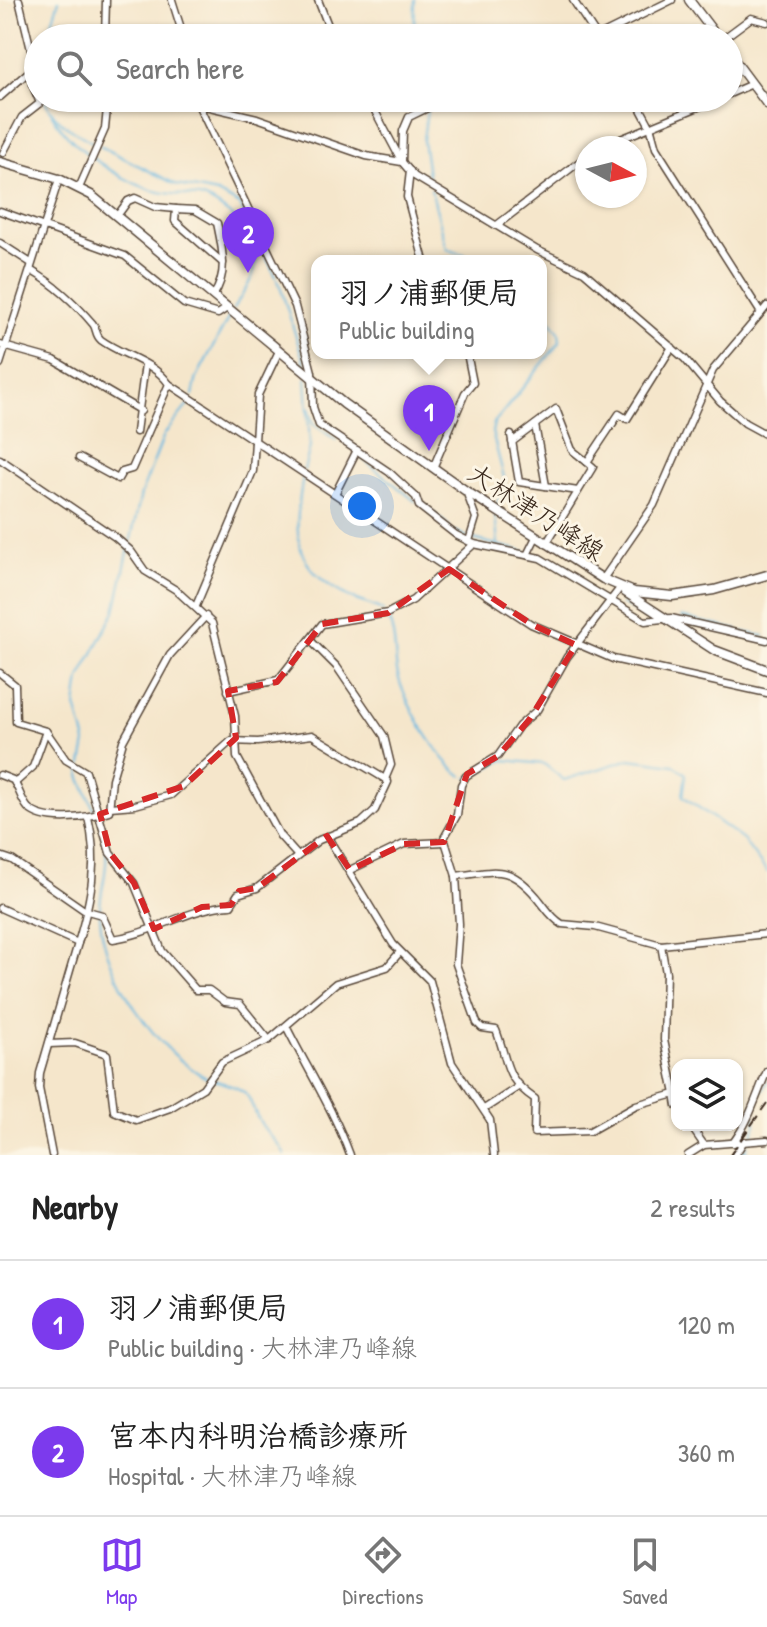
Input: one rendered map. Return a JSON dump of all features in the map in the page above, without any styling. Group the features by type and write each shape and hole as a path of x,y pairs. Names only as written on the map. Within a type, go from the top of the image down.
{"main road":[{"path":"689,0 707,24"},
{"path":"743,72 767,104"},
{"name":"大林津乃峰線","path":"1,158 79,188 310,376 433,468 546,544 621,589 653,595 690,594 767,575"},
{"path":"621,589 714,650 767,670"}],"street":[{"path":"19,0 24,24"},
{"path":"105,24 106,0"},
{"path":"172,0 180,24"},
{"path":"318,0 327,24"},
{"path":"573,0 588,24"},
{"path":"625,24 672,0"},
{"path":"743,24 751,18 767,22"},
{"path":"0,97 24,76"},
{"path":"743,88 752,84"},
{"path":"1,158 22,117 28,112"},
{"path":"79,188 97,151 105,112"},
{"path":"204,112 295,306 319,425 389,472 450,531 472,542 540,558 645,621 665,619 702,624 767,640"},
{"path":"231,112 366,156 402,162"},
{"path":"375,112 410,171 497,225 584,272 672,347 745,423 767,435"},
{"path":"402,162 403,131 409,117 419,112"},
{"path":"642,112 656,148 761,313"},
{"path":"627,136 685,112"},
{"path":"497,225 575,165"},
{"path":"410,171 407,197 422,255"},
{"path":"0,364 3,345 19,295 32,267 59,179"},
{"path":"117,216 128,201 135,198 155,207 195,210 217,223 223,263 221,281 213,296"},
{"path":"176,209 175,221 223,263"},
{"path":"0,211 125,256 184,304 218,314 230,310"},
{"path":"0,243 56,286 60,295 95,326 100,339 145,364 169,384 193,397 531,624 613,659 767,693"},
{"path":"603,579 654,505 705,382 767,306"},
{"path":"3,345 54,360 141,411"},
{"path":"587,462 619,414 627,419 672,347"},
{"path":"196,606 253,471 259,388 279,351"},
{"path":"433,468 465,393 473,383 468,359"},
{"path":"136,432 145,364"},
{"path":"79,458 118,479 122,472 132,469 169,384"},
{"path":"546,544 593,467 572,450 556,409 512,438 519,482 578,491"},
{"path":"535,425 546,486"},
{"path":"336,492 356,452"},
{"path":"0,459 48,488 127,547 145,571 196,606 212,623 235,716 237,757 280,836 297,855"},
{"path":"228,691 278,680 322,624 386,614 413,600 449,569 472,542 476,518 466,491"},
{"path":"527,555 536,537"},
{"path":"621,589 576,645 529,720 519,726 498,756 465,778 457,815 444,842 456,876 459,924 456,964 477,1023 482,1028 497,1032 506,1065 518,1087 522,1093 535,1099 537,1134 590,1131 636,1105 671,1095"},
{"path":"0,775 15,783 26,806 37,815 88,817 109,811 112,779 118,770 123,741 170,655 206,616"},
{"path":"310,640 337,667 384,736 391,765 385,779"},
{"path":"0,673 13,680 16,722 46,731 66,760 81,768 100,814 110,853 134,883 143,912 154,929 162,951 196,990 209,990 225,1002 240,1004 269,1040"},
{"path":"15,783 33,767 46,731"},
{"path":"0,856 12,860 96,913 113,939 154,929 202,907 231,905 238,894 257,888 297,855 327,836 367,819 375,810 388,782 312,735 235,741 228,743 171,795 135,805 110,807"},
{"path":"52,1155 39,1088 78,943 96,913 96,849 88,817"},
{"path":"327,836 400,952 430,981 452,1063 473,1099 490,1120 494,1155"},
{"path":"350,870 404,844 444,842"},
{"path":"456,876 506,872 522,879 562,924 595,927 661,945 767,934"},
{"path":"0,908 78,943"},
{"path":"661,945 666,973 664,1040 671,1074"},
{"path":"49,1044 75,1043 107,1054 114,1111 132,1120 170,1108 210,1080 222,1062 235,1053 269,1040 336,983 387,967 400,952"},
{"path":"286,1026 323,1101 334,1114 348,1154"},
{"path":"733,1143 750,1120 751,1107 767,1071"},
{"path":"484,1109 518,1087"},
{"path":"694,1131 704,1145"},
{"path":"688,1155 704,1145 767,1140"},
{"path":"735,1155 748,1141"}],"highlighted area":[{"path":"449,569 531,624 576,645 529,720 498,756 467,774 444,842 404,844 350,870 327,836 257,888 239,891 231,905 202,907 154,929 134,883 110,853 100,814 184,786 236,738 228,691 277,682 322,624 388,613"}],"waterway":[{"path":"51,24 59,0"},
{"path":"414,24 415,0"},
{"path":"53,112 71,130 94,143"},
{"path":"427,112 423,140 429,182"},
{"path":"52,114 81,148 121,176 155,191 207,200 227,212 245,229 256,251 256,262 248,284 233,309"},
{"path":"100,146 177,185 217,193 240,205 279,283 306,368"},
{"path":"431,189 447,249 466,255"},
{"path":"193,395 197,377 230,315"},
{"path":"547,316 559,332 560,342 547,358"},
{"path":"496,507 505,481 492,432 494,423 546,359"},
{"path":"304,470 310,447 306,378"},
{"path":"95,812 80,776 86,742 76,706 80,678 115,611 141,494 164,435 191,401"},
{"path":"309,407 313,424 336,440"},
{"path":"358,455 415,501"},
{"path":"303,477 298,532 306,561 330,586 383,611"},
{"path":"421,503 450,527"},
{"path":"495,513 498,545"},
{"path":"455,531 467,537"},
{"path":"473,539 526,552"},
{"path":"622,604 644,617"},
{"path":"387,616 397,671 406,698 432,743 462,776"},
{"path":"681,617 737,630"},
{"path":"743,632 764,636"},
{"path":"468,778 504,760 544,764 564,780 630,759 674,765 686,774 683,796 743,840 767,872"},
{"path":"106,849 100,917 111,963 136,1010 152,1031 188,1066 207,1078"},
{"path":"213,1080 244,1092 265,1130 285,1155"},
{"path":"762,1091 767,1081"},
{"path":"751,1139 756,1125 753,1111"},
{"path":"744,1154 748,1145"}],"railway":[{"path":"730,1155 767,1103"}],"place":[{"name":"宮本内科明治橋診療所","path":"248,273"},
{"name":"羽ノ浦郵便局","path":"429,451"}]}
